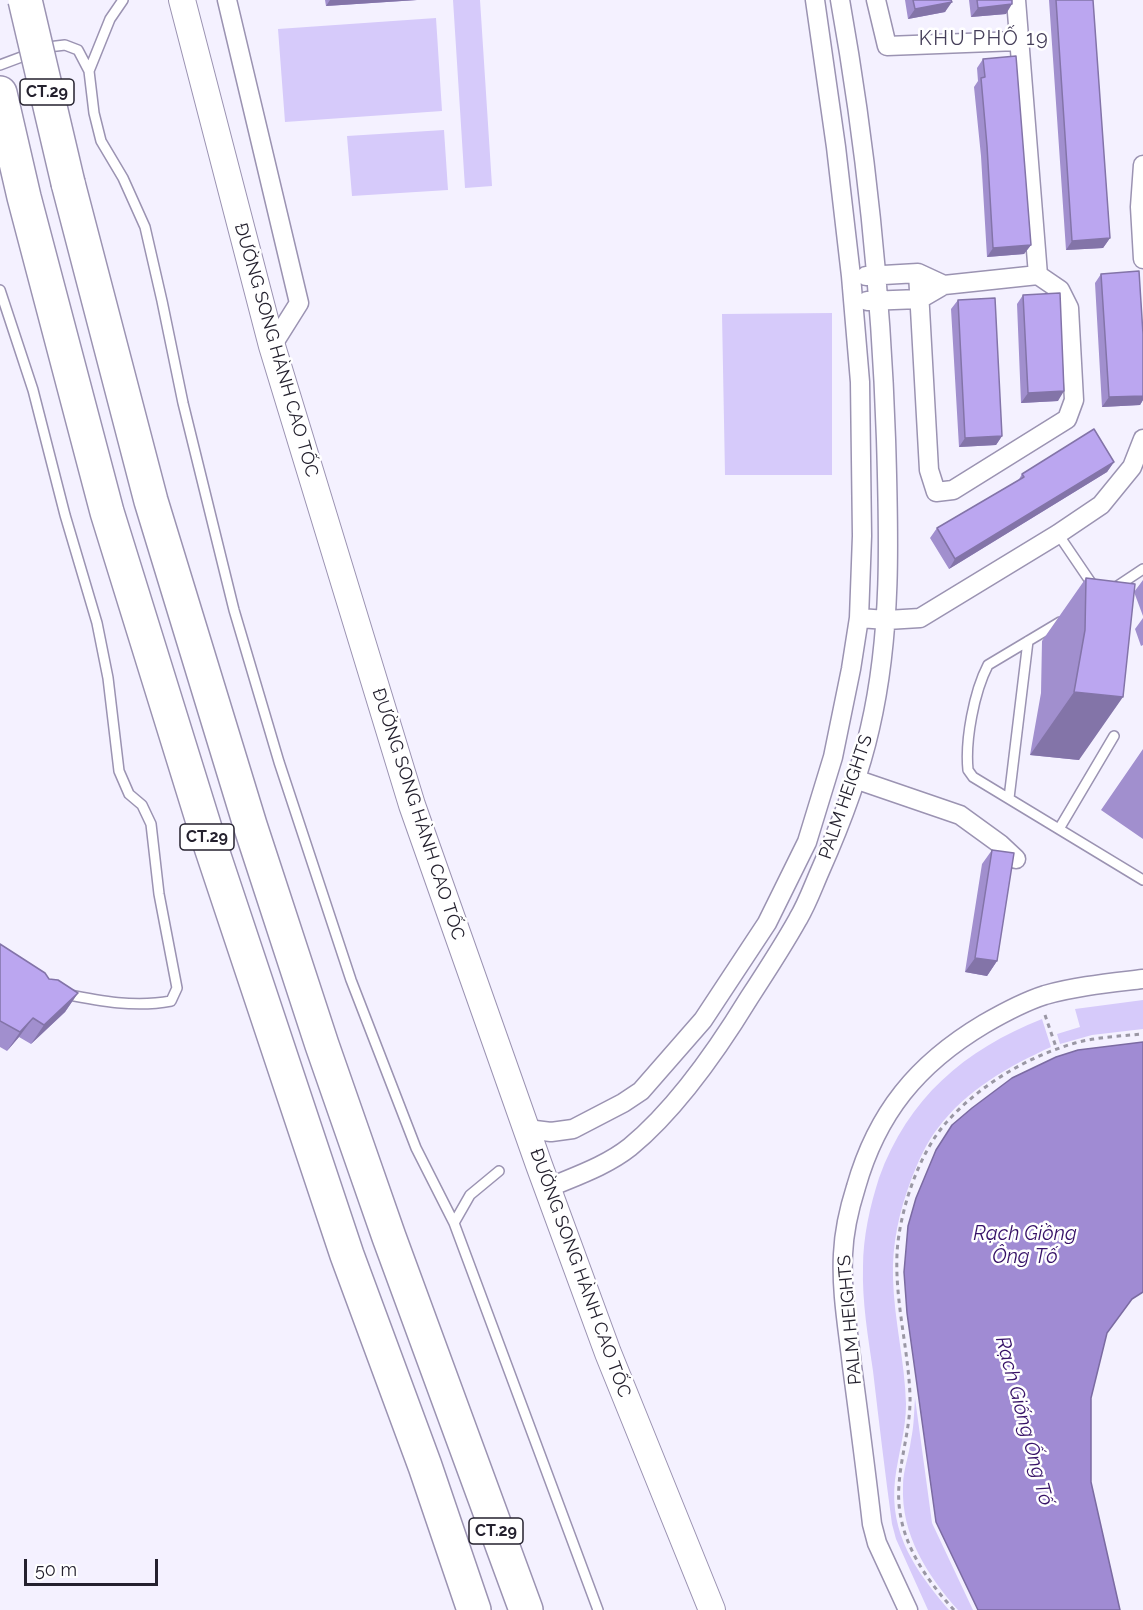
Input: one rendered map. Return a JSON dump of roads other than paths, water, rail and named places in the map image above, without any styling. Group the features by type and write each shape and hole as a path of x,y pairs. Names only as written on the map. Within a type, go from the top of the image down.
{"highway":[{"name":"CT.29","path":"25,0 68,183 151,501 250,825 388,1237 526,1610"},
{"name":"CT.29","path":"0,93 24,197 107,513 208,838 347,1255 425,1466 474,1610"}],"main road":[{"name":"ĐƯỜNG SONG HÀNH CAO TỐC","path":"182,0 272,346 412,805 608,1353 712,1610"}],"street":[{"path":"227,0 298,303 272,346"},
{"name":"PALM HEIGHTS","path":"527,1129 551,1132 573,1129 623,1103 641,1091 703,1020 767,923 807,842 830,768 852,669 859,618 862,536 860,382 854,302 837,147 815,0"},
{"name":"PALM HEIGHTS","path":"548,1188 590,1171 629,1148 685,1088 735,1020 800,916 840,826 870,729 887,620 889,531 877,275 856,92 840,0"},
{"path":"876,0 887,46 1018,40"},
{"path":"1016,0 1038,275"},
{"path":"1143,165 1140,207 1143,259"},
{"path":"851,276 918,273 944,285"},
{"path":"854,302 920,299 944,285 1038,275 1060,290 1069,308 1074,400 1067,419 953,490 936,492 929,470 920,299 918,273"},
{"path":"859,618 887,620 920,618 1058,534 1101,505 1132,467 1143,439"},
{"path":"855,779 960,815 1000,844 1016,859"},
{"name":"PALM HEIGHTS","path":"908,1610 877,1543 872,1524 844,1304 845,1233 854,1192 867,1153 880,1125 907,1086 964,1036 998,1016 1044,995 1077,987 1143,979"}],"lane":[{"path":"89,71 110,19 123,0"},
{"path":"0,65 48,47 65,45 78,50 89,71 94,113 101,141 123,178 145,227 183,403 234,610 279,762 351,980 416,1148 454,1223 598,1610"},
{"path":"0,290 33,390 64,515 97,623 108,678 119,771 129,794 142,805 151,824 159,894 177,988 171,1000 156,1004 94,1001 55,993"},
{"path":"1058,534 1100,597 1143,568"},
{"path":"1070,616 988,665 982,676 972,717 968,770 973,777 1143,880"},
{"path":"1009,798 1028,641"},
{"path":"1059,829 1114,736"},
{"path":"454,1223 470,1195 499,1171"}],"water":[{"name":"Rạch Giồng Ông Tố","path":"1143,1042 1143,1292 1132,1299 1107,1333 1091,1398 1091,1482 1120,1610 978,1610 936,1522 907,1313 904,1272 908,1226 916,1198 936,1150 952,1125 1012,1078 1056,1057 1078,1050"}],"district":[{"name":"KHU PHỐ 19","path":"984,39"}],"water label":[{"name":"Rạch Giống Ống Tố","path":"1024,1421"}]}
